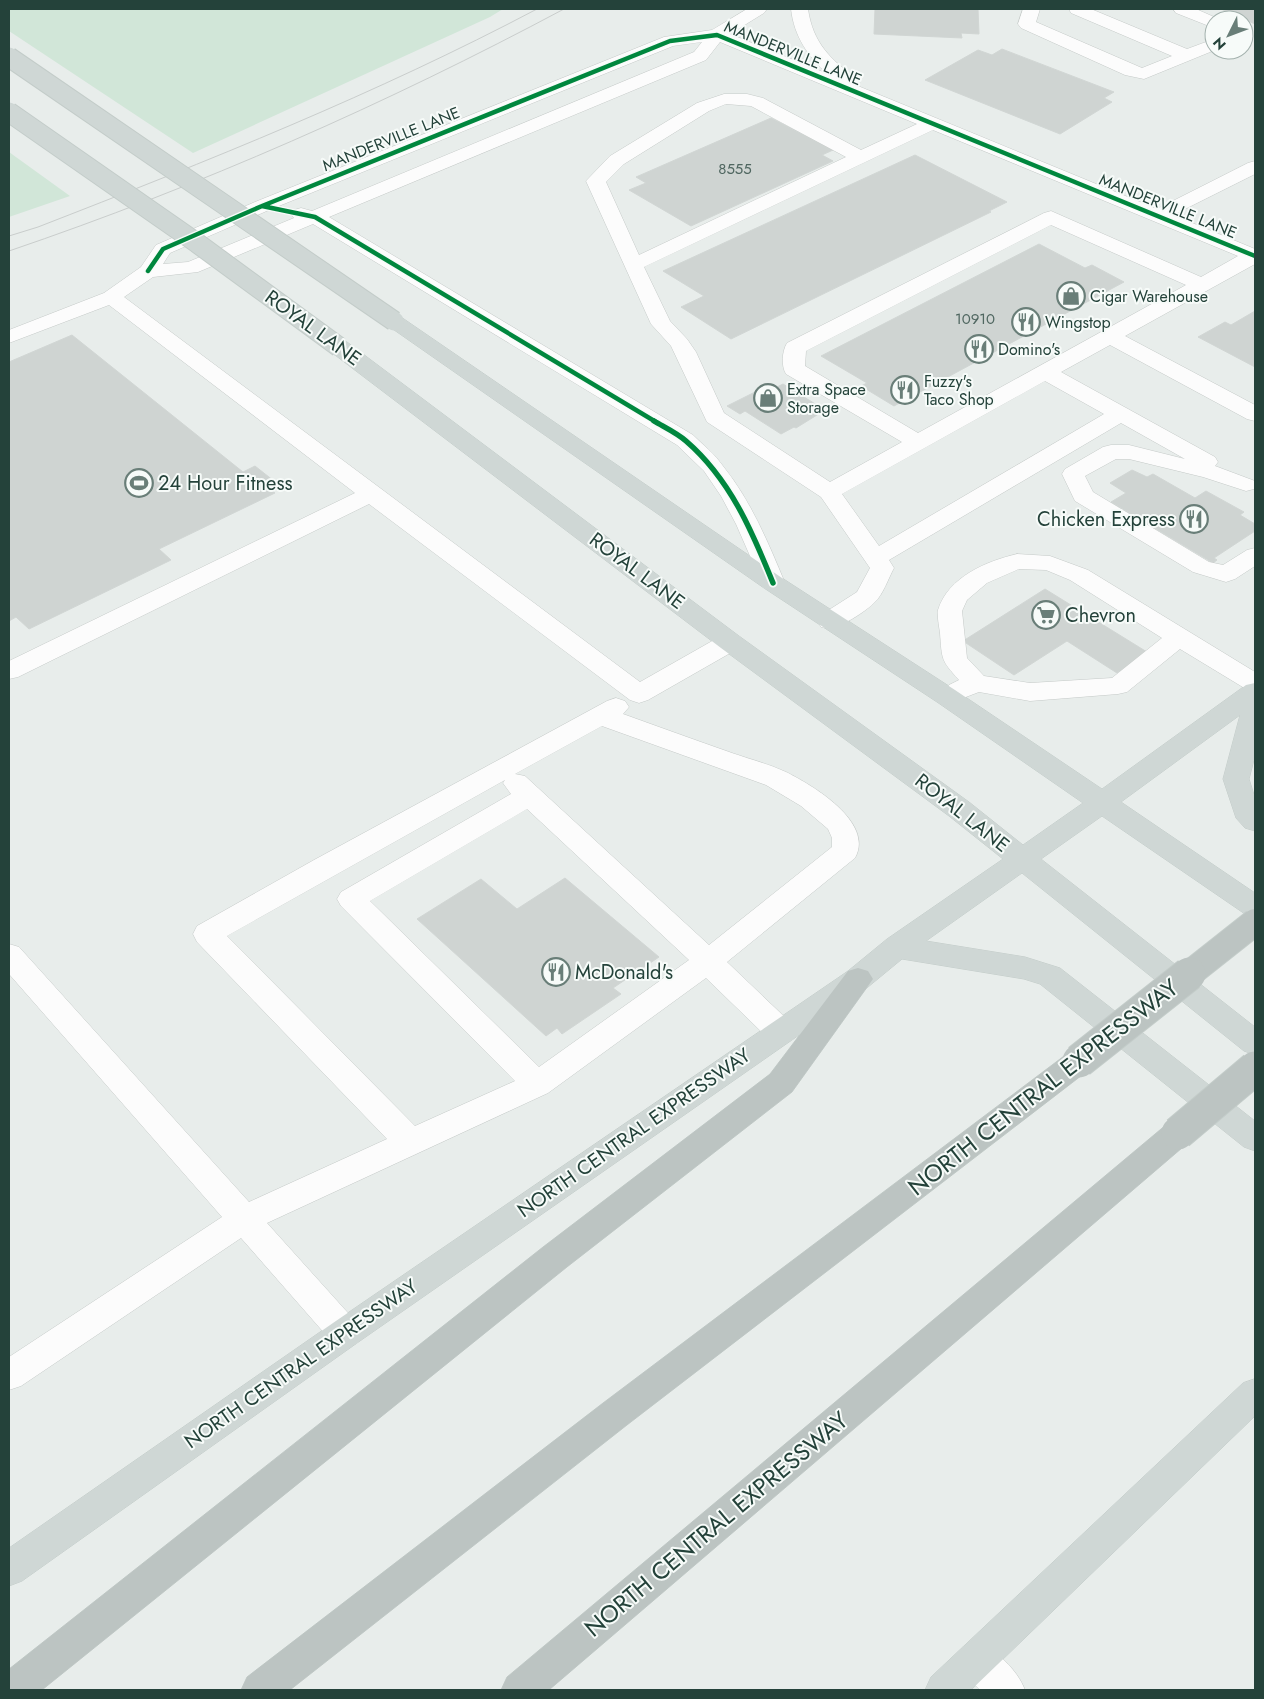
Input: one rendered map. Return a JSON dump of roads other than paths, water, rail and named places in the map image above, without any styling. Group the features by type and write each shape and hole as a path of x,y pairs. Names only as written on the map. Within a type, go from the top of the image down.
{"highway":[{"name":"NORTH CENTRAL EXPRESSWAY","path":"260,1690 615,1414 1079,1061 1255,922"},
{"path":"12,1690 555,1257 781,1083 858,979"},
{"name":"NORTH CENTRAL EXPRESSWAY","path":"520,1690 1255,1068"}],"main road":[{"path":"9,57 773,583 946,696 1255,907"},
{"name":"ROYAL LANE","path":"9,112 197,243 339,346 730,642 960,809 1255,1043"},
{"name":"NORTH CENTRAL EXPRESSWAY","path":"9,1569 345,1333 858,979 897,947 1102,803 1255,691"},
{"path":"1255,707 1236,779 1246,811 1255,821"},
{"path":"897,947 1025,968 1050,976 1255,1138"},
{"path":"944,1690 1255,1394"}],"street":[{"name":"MANDERVILLE LANE","path":"148,271 191,268 700,56 717,35 758,9"},
{"path":"800,9 804,31 815,52 843,77 883,104"},
{"path":"1032,9 1027,24 1131,71 1144,74 1204,49"},
{"path":"1077,9 1188,56"},
{"path":"1182,9 1204,19"},
{"name":"MANDERVILLE LANE","path":"148,271 163,250 262,206 670,41 717,35 1255,256"},
{"path":"830,621 866,597 882,568 829,492 715,417 680,343 662,324 633,265 596,181 617,160 703,107 724,99 747,99 757,102 861,157"},
{"path":"633,265 931,124"},
{"path":"1157,216 1255,167"},
{"path":"262,206 315,217 685,440 713,468 734,497 752,532 773,583"},
{"path":"919,443 794,369 795,348 1051,217 1202,284"},
{"path":"829,492 1255,256"},
{"path":"9,337 111,297 148,271"},
{"path":"111,297 639,694"},
{"path":"1109,336 1255,414"},
{"path":"1044,372 1251,487"},
{"path":"876,558 1120,414"},
{"path":"1251,487 1210,472 1129,452 1111,452 1073,474 1083,496 1201,567 1226,574 1255,555"},
{"path":"9,671 371,494"},
{"path":"976,683 955,660 950,612 957,596 978,578 999,567 1017,561 1050,563 1079,575 1255,683"},
{"path":"946,696 976,683 1030,692 1118,686 1179,637"},
{"path":"410,1142 207,934 324,867 602,716 730,642"},
{"path":"9,1375 244,1219 537,1084 707,962 845,851 846,838 838,823 811,799 775,778 602,716"},
{"path":"502,770 687,941 780,1032"},
{"path":"529,796 351,899 537,1084"},
{"path":"9,955 345,1333"},
{"path":"976,1660 1006,1690"}],"tram line":[{"path":"9,236 38,227 102,202 291,125 415,70 537,9"},
{"path":"9,251 151,199 291,141 429,78 564,9"}],"place":[{"name":"Cigar Warehouse","path":"1071,296"},
{"name":"Wingstop","path":"1026,322"},
{"name":"Domino's","path":"979,349"},
{"name":"Fuzzy's Taco Shop","path":"905,390"},
{"name":"Extra Space Storage","path":"768,398"},
{"name":"24 Hour Fitness","path":"139,483"},
{"name":"Chicken Express","path":"1194,519"},
{"name":"Chevron","path":"1046,615"},
{"name":"McDonald's","path":"556,972"}]}
